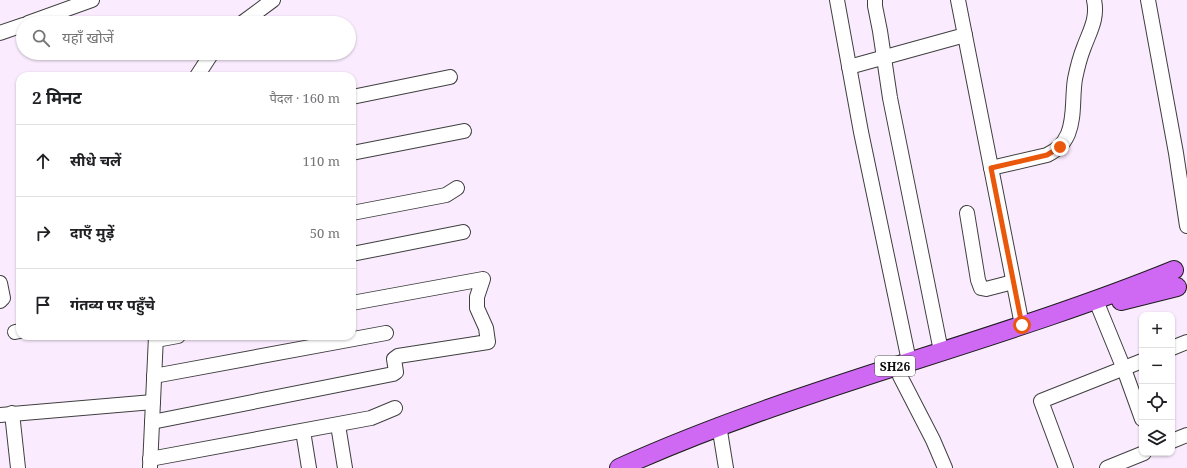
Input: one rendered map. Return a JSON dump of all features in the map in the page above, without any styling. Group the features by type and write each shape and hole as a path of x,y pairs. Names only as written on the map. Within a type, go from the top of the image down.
{"main road":[{"name":"SH26","path":"905,369 941,351 1022,325 1134,286 1181,266"},
{"name":"SH26","path":"1181,266 1172,278 1183,291"},
{"name":"SH26","path":"618,468 659,450 905,369 1113,303 1183,291"},
{"name":"SH26","path":"642,468 720,430"}],"street":[{"path":"47,16 92,0"},
{"path":"251,16 273,0"},
{"path":"837,0 905,369 945,468"},
{"path":"875,0 874,6 884,56 890,98 941,351"},
{"path":"958,0 1022,325"},
{"path":"991,168 1047,155 1055,151 1064,142 1071,126 1073,90 1076,73 1095,18 1096,11 1094,0"},
{"path":"1148,0 1187,226"},
{"path":"0,33 16,27"},
{"path":"849,67 884,56 965,35"},
{"path":"200,72 207,60"},
{"path":"356,96 450,78"},
{"path":"356,152 464,131"},
{"path":"356,212 446,195 457,188"},
{"path":"967,214 978,280 981,288 986,289 1013,282"},
{"path":"356,253 463,232"},
{"path":"152,422 393,374 396,372 394,359 398,356 488,342 486,328 477,308 477,296 483,279 356,302"},
{"path":"0,283 3,298 0,301"},
{"path":"1099,308 1139,411"},
{"path":"356,339 386,333"},
{"path":"156,340 150,464 371,418 395,408"},
{"path":"154,376 348,340"},
{"path":"1175,347 1187,342"},
{"path":"1066,468 1041,401 1139,362"},
{"path":"18,468 6,414 153,402"},
{"path":"338,424 345,468"},
{"path":"720,430 726,468"},
{"path":"303,431 310,468"},
{"path":"1175,440 1187,435"},
{"path":"1107,468 1139,455"}],"route":[{"path":"1022,325 991,168 1047,155 1060,147"}]}
